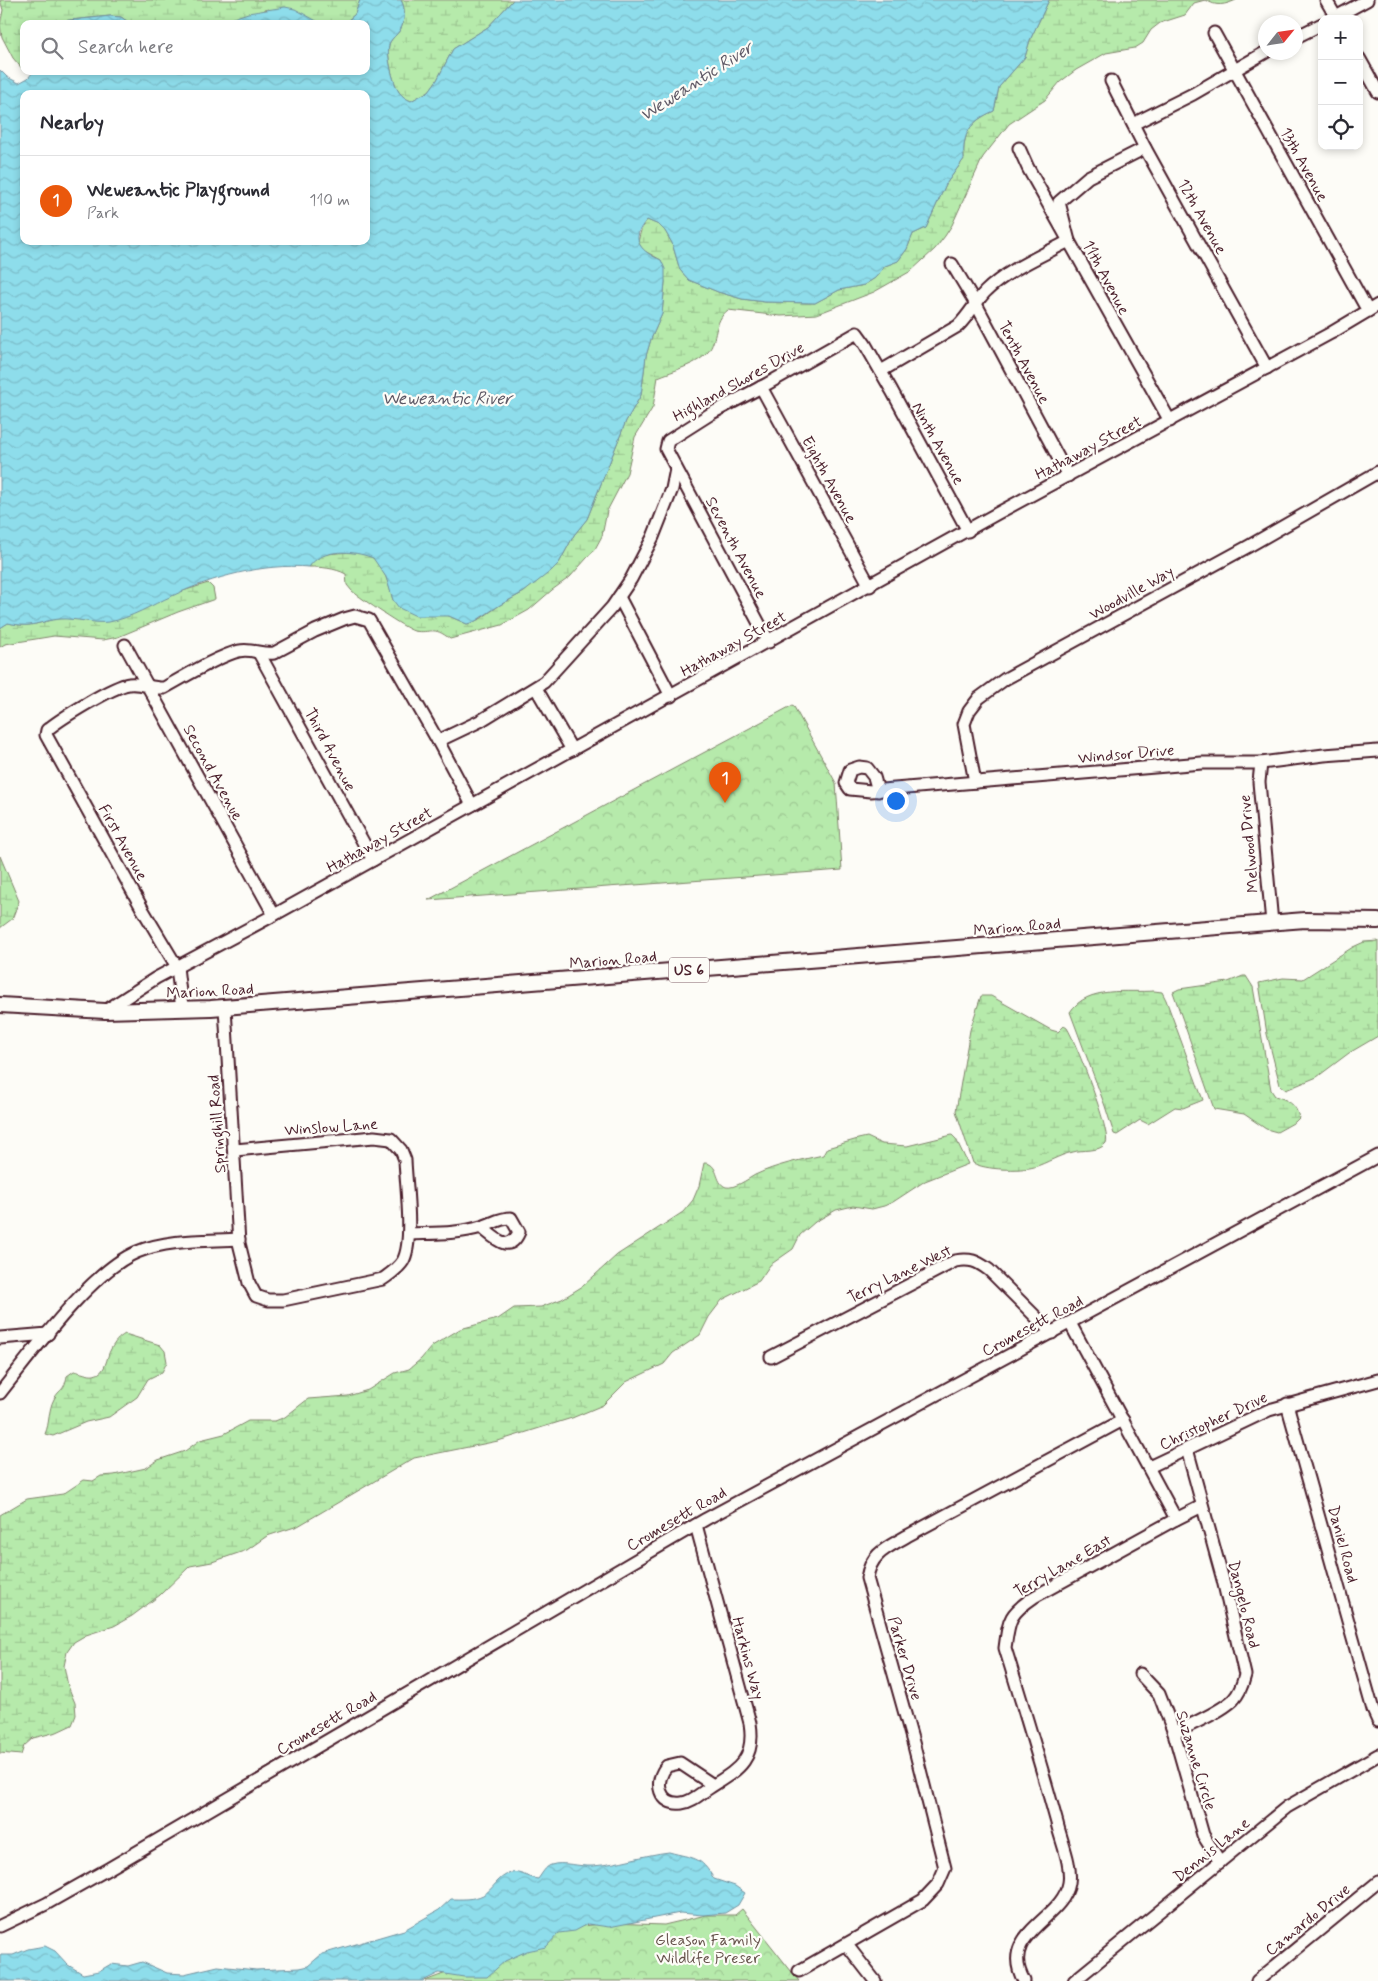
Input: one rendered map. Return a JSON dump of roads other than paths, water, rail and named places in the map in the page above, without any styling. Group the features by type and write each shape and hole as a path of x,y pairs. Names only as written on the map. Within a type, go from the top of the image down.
{"main road":[{"name":"Marion Road","path":"0,1005 105,1011 225,1008 1304,920 1378,921"}],"street":[{"path":"1326,0 1334,15"},
{"path":"1340,15 1367,0"},
{"path":"1303,34 1318,26"},
{"name":"13th Avenue","path":"1214,33 1368,311"},
{"path":"1133,124 1258,57"},
{"path":"1360,60 1378,92"},
{"name":"12th Avenue","path":"1111,81 1145,148 1267,368"},
{"name":"11th Avenue","path":"1019,148 1031,175 1170,421"},
{"path":"881,371 958,326 969,316 985,292 997,282 1069,241 1059,202 1088,178 1145,148"},
{"name":"Tenth Avenue","path":"952,264 976,304 1068,476"},
{"name":"Hathaway Street","path":"105,1011 177,967 769,642 968,530 1267,368 1378,305"},
{"name":"Highland Shores Drive","path":"676,469 666,449 668,441 712,413 857,333 881,371"},
{"name":"Ninth Avenue","path":"881,371 968,530"},
{"name":"Eighth Avenue","path":"761,387 870,586"},
{"path":"438,741 480,721 536,688 578,646 632,579 653,537 672,489 676,469"},
{"name":"Seventh Avenue","path":"676,469 769,642"},
{"name":"Woodville Way","path":"975,782 964,724 969,711 979,698 1005,679 1249,546 1378,472"},
{"path":"619,597 671,696"},
{"path":"148,686 164,688 241,650 268,654 274,653 315,631 355,616 369,620 472,805"},
{"name":"Second Avenue","path":"126,645 274,915"},
{"name":"Third Avenue","path":"259,653 373,860"},
{"name":"First Avenue","path":"148,686 131,683 123,685 85,705 47,730 46,735 143,910 177,967"},
{"path":"536,688 572,750"},
{"name":"Windsor Drive","path":"878,791 1202,763 1261,763 1324,755 1378,751"},
{"name":"Melwood Drive","path":"1261,763 1259,782 1272,923"},
{"path":"177,967 181,1001 185,1009"},
{"name":"Springhill Road","path":"225,1008 239,1239"},
{"name":"Winslow Lane","path":"235,1150 374,1137 391,1139 397,1145 405,1160 409,1234 403,1260 392,1273 383,1279 283,1300 268,1300 256,1296 248,1283 239,1239"},
{"name":"Cromesett Road","path":"0,1926 46,1904 92,1878 696,1525 1378,1156"},
{"path":"409,1234 481,1227"},
{"path":"0,1393 66,1312 121,1260 138,1252 164,1245 239,1239"},
{"name":"Terry Lane West","path":"771,1358 956,1261 968,1259 978,1261 989,1270 1052,1332"},
{"path":"1070,1323 1176,1518"},
{"path":"0,1338 48,1334"},
{"name":"Christopher Drive","path":"1149,1467 1269,1410 1378,1380"},
{"name":"Daniel Road","path":"1287,1404 1373,1710 1378,1721"},
{"name":"Parker Drive","path":"799,1971 923,1900 938,1884 945,1868 914,1746 867,1578 869,1567 880,1552 907,1536 1123,1420"},
{"name":"Dangelo Road","path":"1174,1733 1233,1700 1243,1684 1245,1675 1223,1580 1187,1449"},
{"name":"Terry Lane East","path":"1024,1981 1016,1960 1024,1939 1061,1899 1070,1880 1053,1809 1005,1648 1008,1624 1011,1617 1021,1606 1034,1597 1176,1518 1202,1506"},
{"name":"Harkins Way","path":"696,1525 748,1714 752,1736 751,1747 742,1764 730,1775 714,1786 689,1801 677,1803 664,1797 660,1791 659,1778 667,1766 680,1763 714,1786"},
{"name":"Suzanne Circle","path":"1140,1674 1159,1694 1174,1733 1203,1835 1220,1862"},
{"name":"Dennis Lane","path":"1074,1981 1287,1807 1378,1755"},
{"name":"Camardo Drive","path":"1257,1981 1378,1882"},
{"path":"847,1945 876,1981"}],"water":[{"name":"Weweantic River","path":"360,0 401,0 404,7 402,27 390,42 388,52 392,75 397,88 401,95 411,101 429,91 453,49 488,27 513,0 1049,0 1030,40 1025,57 999,87 994,111 979,119 969,129 964,142 964,159 946,184 926,228 913,234 907,249 898,261 885,266 875,278 864,285 839,290 815,303 765,302 742,299 718,292 689,280 680,270 672,243 665,231 659,225 647,220 641,227 638,239 643,249 661,260 665,269 665,282 662,314 646,356 641,395 626,421 587,519 574,535 559,563 524,592 474,622 467,624 449,616 416,616 399,608 393,600 386,577 373,558 356,553 338,552 322,556 309,567 292,566 256,569 221,577 188,589 134,614 109,622 60,619 30,625 8,623 0,628 0,70 7,77 19,83 31,75 370,75 370,20 348,20 355,14"},
{"path":"285,7 295,9 315,20 227,20 248,13"},
{"path":"110,16 121,17 125,20 71,20"},
{"path":"669,1852 696,1859 705,1866 714,1879 735,1886 745,1893 738,1905 725,1913 703,1915 680,1913 609,1927 588,1924 575,1931 559,1933 546,1947 527,1951 505,1961 487,1977 464,1977 439,1973 423,1981 0,1981 0,1955 13,1955 28,1949 45,1946 55,1951 68,1965 83,1974 99,1971 111,1964 128,1966 142,1962 167,1973 184,1974 218,1966 256,1970 299,1968 308,1966 322,1954 404,1930 439,1910 451,1899 479,1897 490,1890 503,1877 511,1873 518,1873 538,1879 547,1867 551,1865 593,1866"}],"place":[{"name":"Weweantic Playground","path":"725,803"}],"park label":[{"name":"Gleason Family Wildlife Preser","path":"708,1948"}]}
